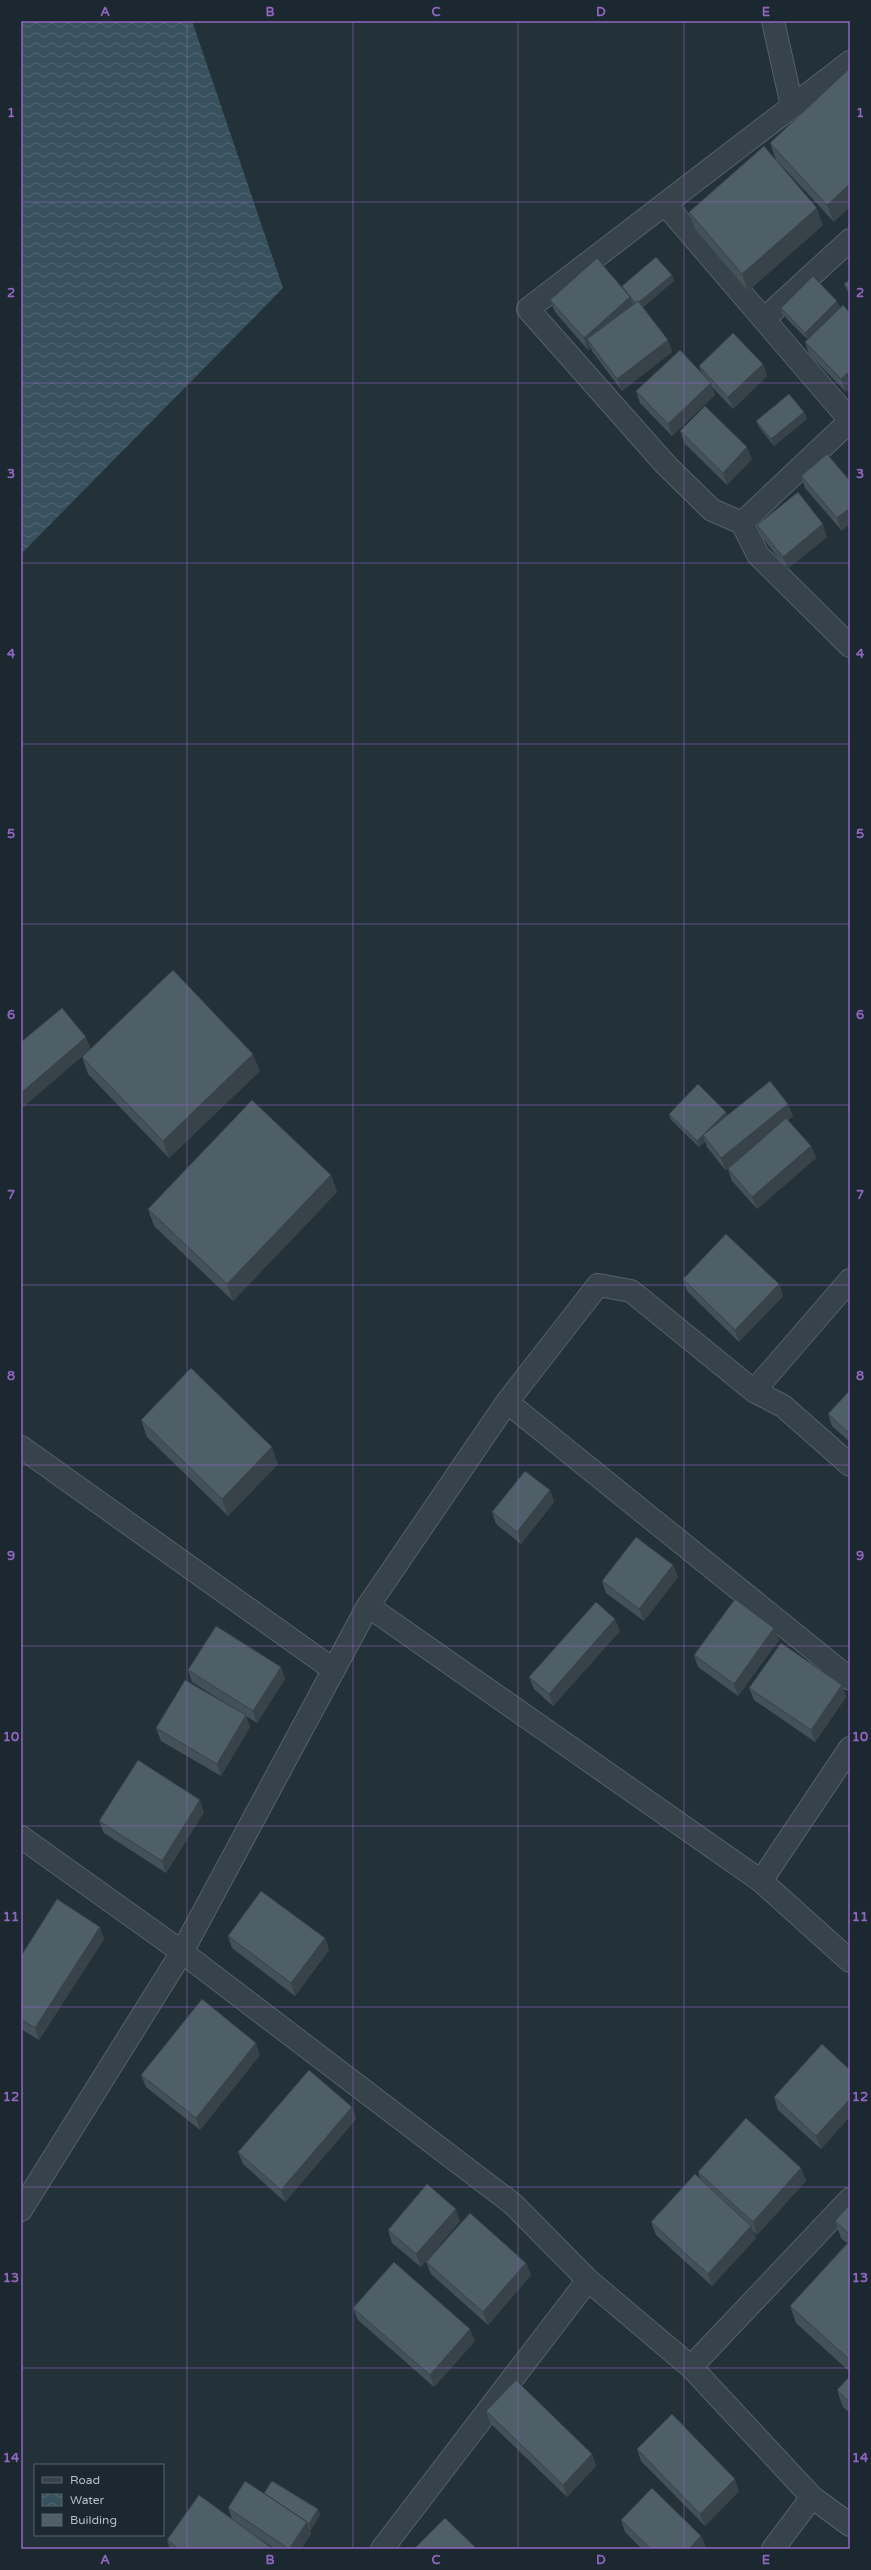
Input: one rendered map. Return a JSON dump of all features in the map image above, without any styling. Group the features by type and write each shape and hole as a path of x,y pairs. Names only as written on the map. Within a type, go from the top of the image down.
{"street":[{"path":"773,21 792,106"},
{"path":"850,62 528,309 666,465 712,510 742,523 758,555 850,646"},
{"path":"665,204 850,420 742,523"},
{"path":"764,319 850,240"},
{"path":"754,1390 850,1280"},
{"path":"21,2210 182,1952 368,1606 507,1402 598,1285 631,1291 754,1390 783,1406 850,1465"},
{"path":"507,1402 850,1679"},
{"path":"21,1447 334,1670"},
{"path":"368,1606 761,1880 850,1961"},
{"path":"761,1880 850,1748"},
{"path":"21,1837 182,1952 513,2204 588,2280 691,2367 812,2497 850,2525"},
{"path":"691,2367 850,2199"},
{"path":"382,2549 588,2280"},
{"path":"773,2549 812,2497"}],"water":[{"path":"21,21 192,21 283,288 21,554"}],"building":[{"path":"850,68 850,184 827,205 770,143"},
{"path":"764,146 817,208 742,274 689,212"},
{"path":"656,257 672,275 639,302 638,301 635,303 622,286"},
{"path":"597,258 630,297 584,338 550,300"},
{"path":"813,276 837,301 805,333 781,308"},
{"path":"850,280 850,291 844,284"},
{"path":"638,301 668,340 617,379 587,339"},
{"path":"843,305 850,313 850,371 841,379 805,342"},
{"path":"733,333 763,364 728,397 699,366"},
{"path":"680,350 711,383 668,424 636,391"},
{"path":"789,394 804,412 771,439 756,421"},
{"path":"705,406 747,447 723,473 680,431"},
{"path":"827,454 850,481 850,508 837,518 801,476"},
{"path":"798,492 823,524 783,557 757,525"},
{"path":"173,970 253,1054 163,1141 82,1057"},
{"path":"62,1008 86,1037 21,1093 21,1042"},
{"path":"770,1081 788,1104 721,1158 703,1135"},
{"path":"698,1084 726,1112 697,1141 669,1114"},
{"path":"252,1100 331,1175 227,1284 148,1209"},
{"path":"786,1118 811,1146 752,1197 728,1169"},
{"path":"726,1234 779,1284 735,1330 683,1279"},
{"path":"191,1368 272,1447 222,1499 141,1420"},
{"path":"850,1390 850,1434 828,1414"},
{"path":"525,1471 550,1490 517,1532 492,1512"},
{"path":"636,1537 673,1565 639,1609 602,1581"},
{"path":"735,1599 774,1628 734,1684 694,1655"},
{"path":"596,1602 615,1619 549,1694 529,1677"},
{"path":"216,1626 281,1667 253,1711 188,1670"},
{"path":"781,1643 842,1685 811,1730 749,1688"},
{"path":"185,1680 246,1715 217,1764 156,1728"},
{"path":"138,1760 200,1800 162,1861 99,1821"},
{"path":"261,1891 325,1938 291,1983 228,1936"},
{"path":"57,1899 100,1927 35,2028 21,2019 21,1956"},
{"path":"202,1999 256,2043 196,2118 141,2075"},
{"path":"822,2044 850,2070 850,2099 816,2136 774,2097"},
{"path":"309,2070 352,2107 281,2190 238,2152"},
{"path":"746,2118 801,2168 753,2222 698,2172"},
{"path":"695,2174 751,2226 708,2274 651,2222"},
{"path":"427,2184 456,2209 416,2254 388,2230"},
{"path":"850,2204 850,2235 835,2221"},
{"path":"470,2213 526,2263 483,2312 426,2262"},
{"path":"848,2243 850,2245 850,2360 790,2306"},
{"path":"394,2262 470,2329 430,2375 353,2308"},
{"path":"850,2376 850,2402 837,2390"},
{"path":"516,2380 592,2454 563,2485 486,2411"},
{"path":"672,2414 735,2479 700,2514 637,2449"},
{"path":"245,2481 307,2522 289,2549 228,2508"},
{"path":"272,2481 318,2509 309,2524 264,2493"},
{"path":"652,2488 701,2536 689,2549 651,2549 621,2520"},
{"path":"199,2495 273,2549 179,2549 167,2540"},
{"path":"445,2518 477,2549 414,2549"}]}
